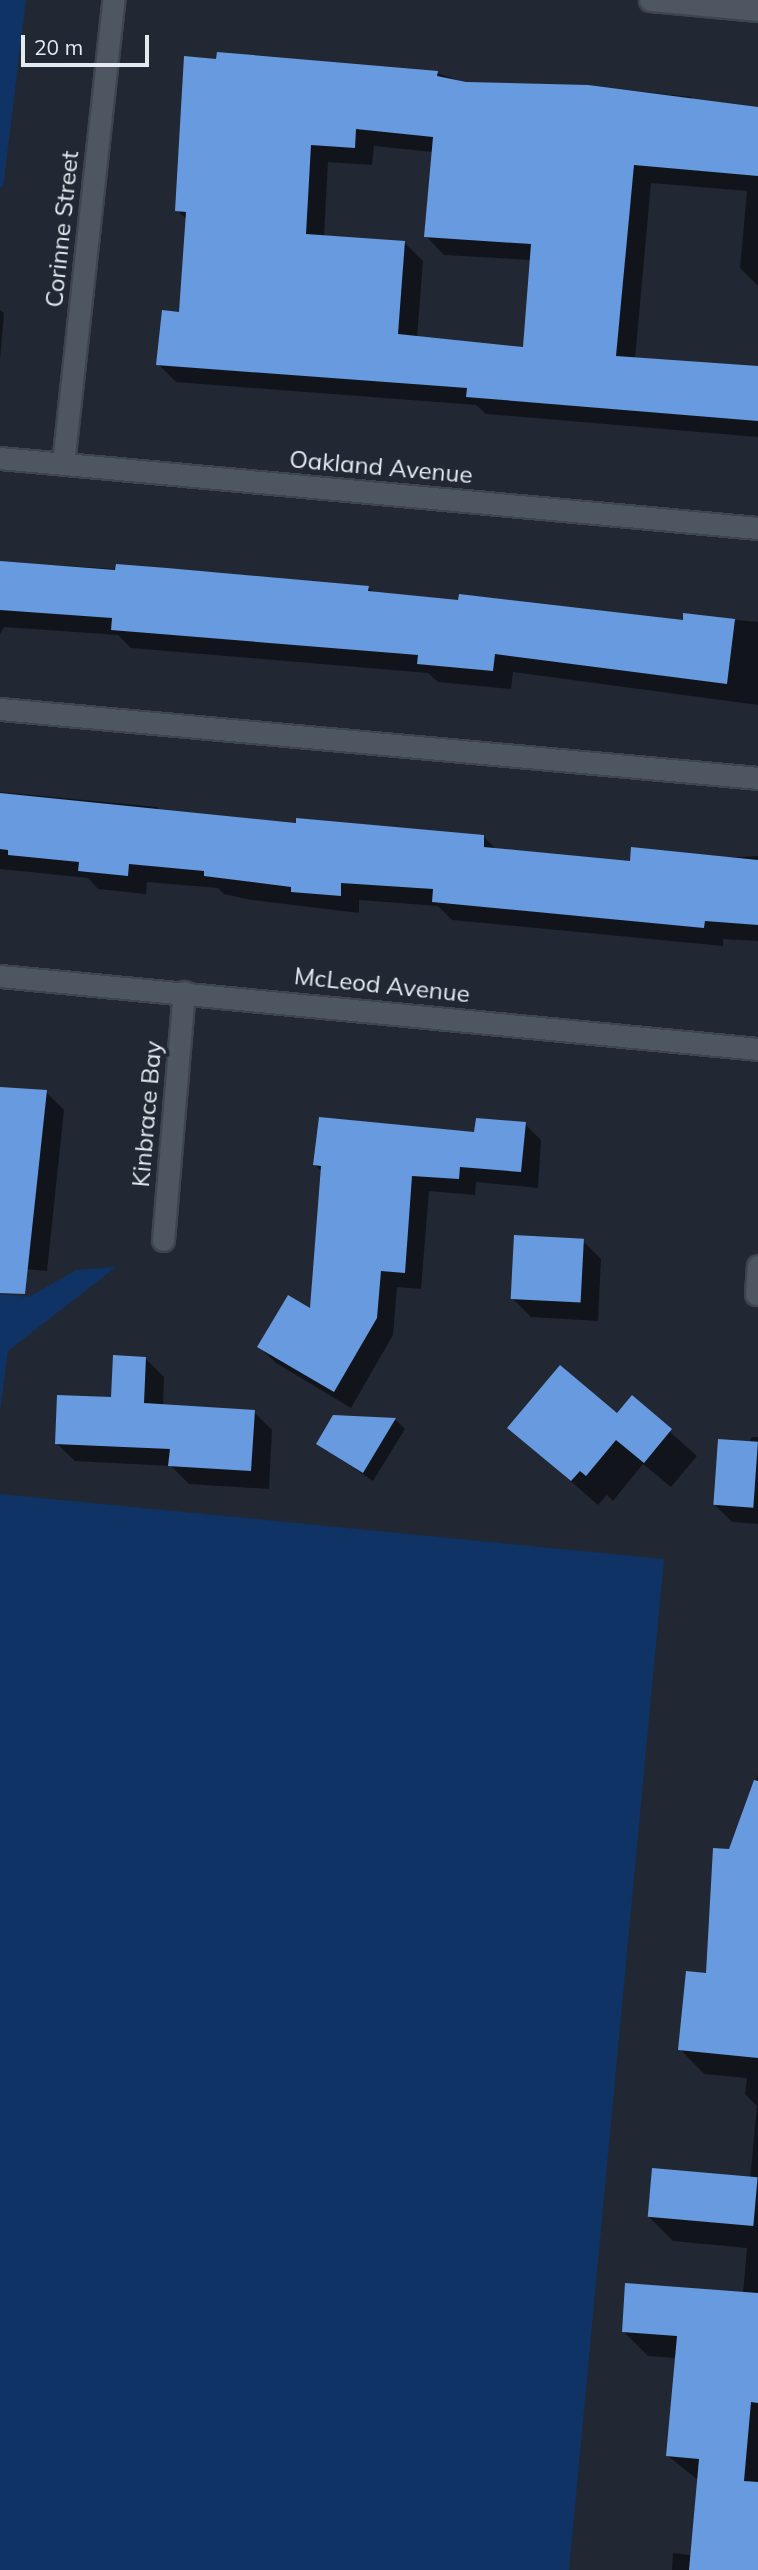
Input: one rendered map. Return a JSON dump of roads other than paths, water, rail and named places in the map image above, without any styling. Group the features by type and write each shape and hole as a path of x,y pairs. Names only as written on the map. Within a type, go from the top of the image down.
{"street":[{"name":"Corinne Street","path":"63,464 113,0"},
{"path":"650,0 758,10"},
{"name":"Oakland Avenue","path":"0,458 758,528"},
{"path":"0,709 758,778"},
{"name":"McLeod Avenue","path":"0,975 758,1049"},
{"name":"Kinbrace Bay","path":"163,1240 184,992"},
{"path":"755,1294 758,1266"}]}
